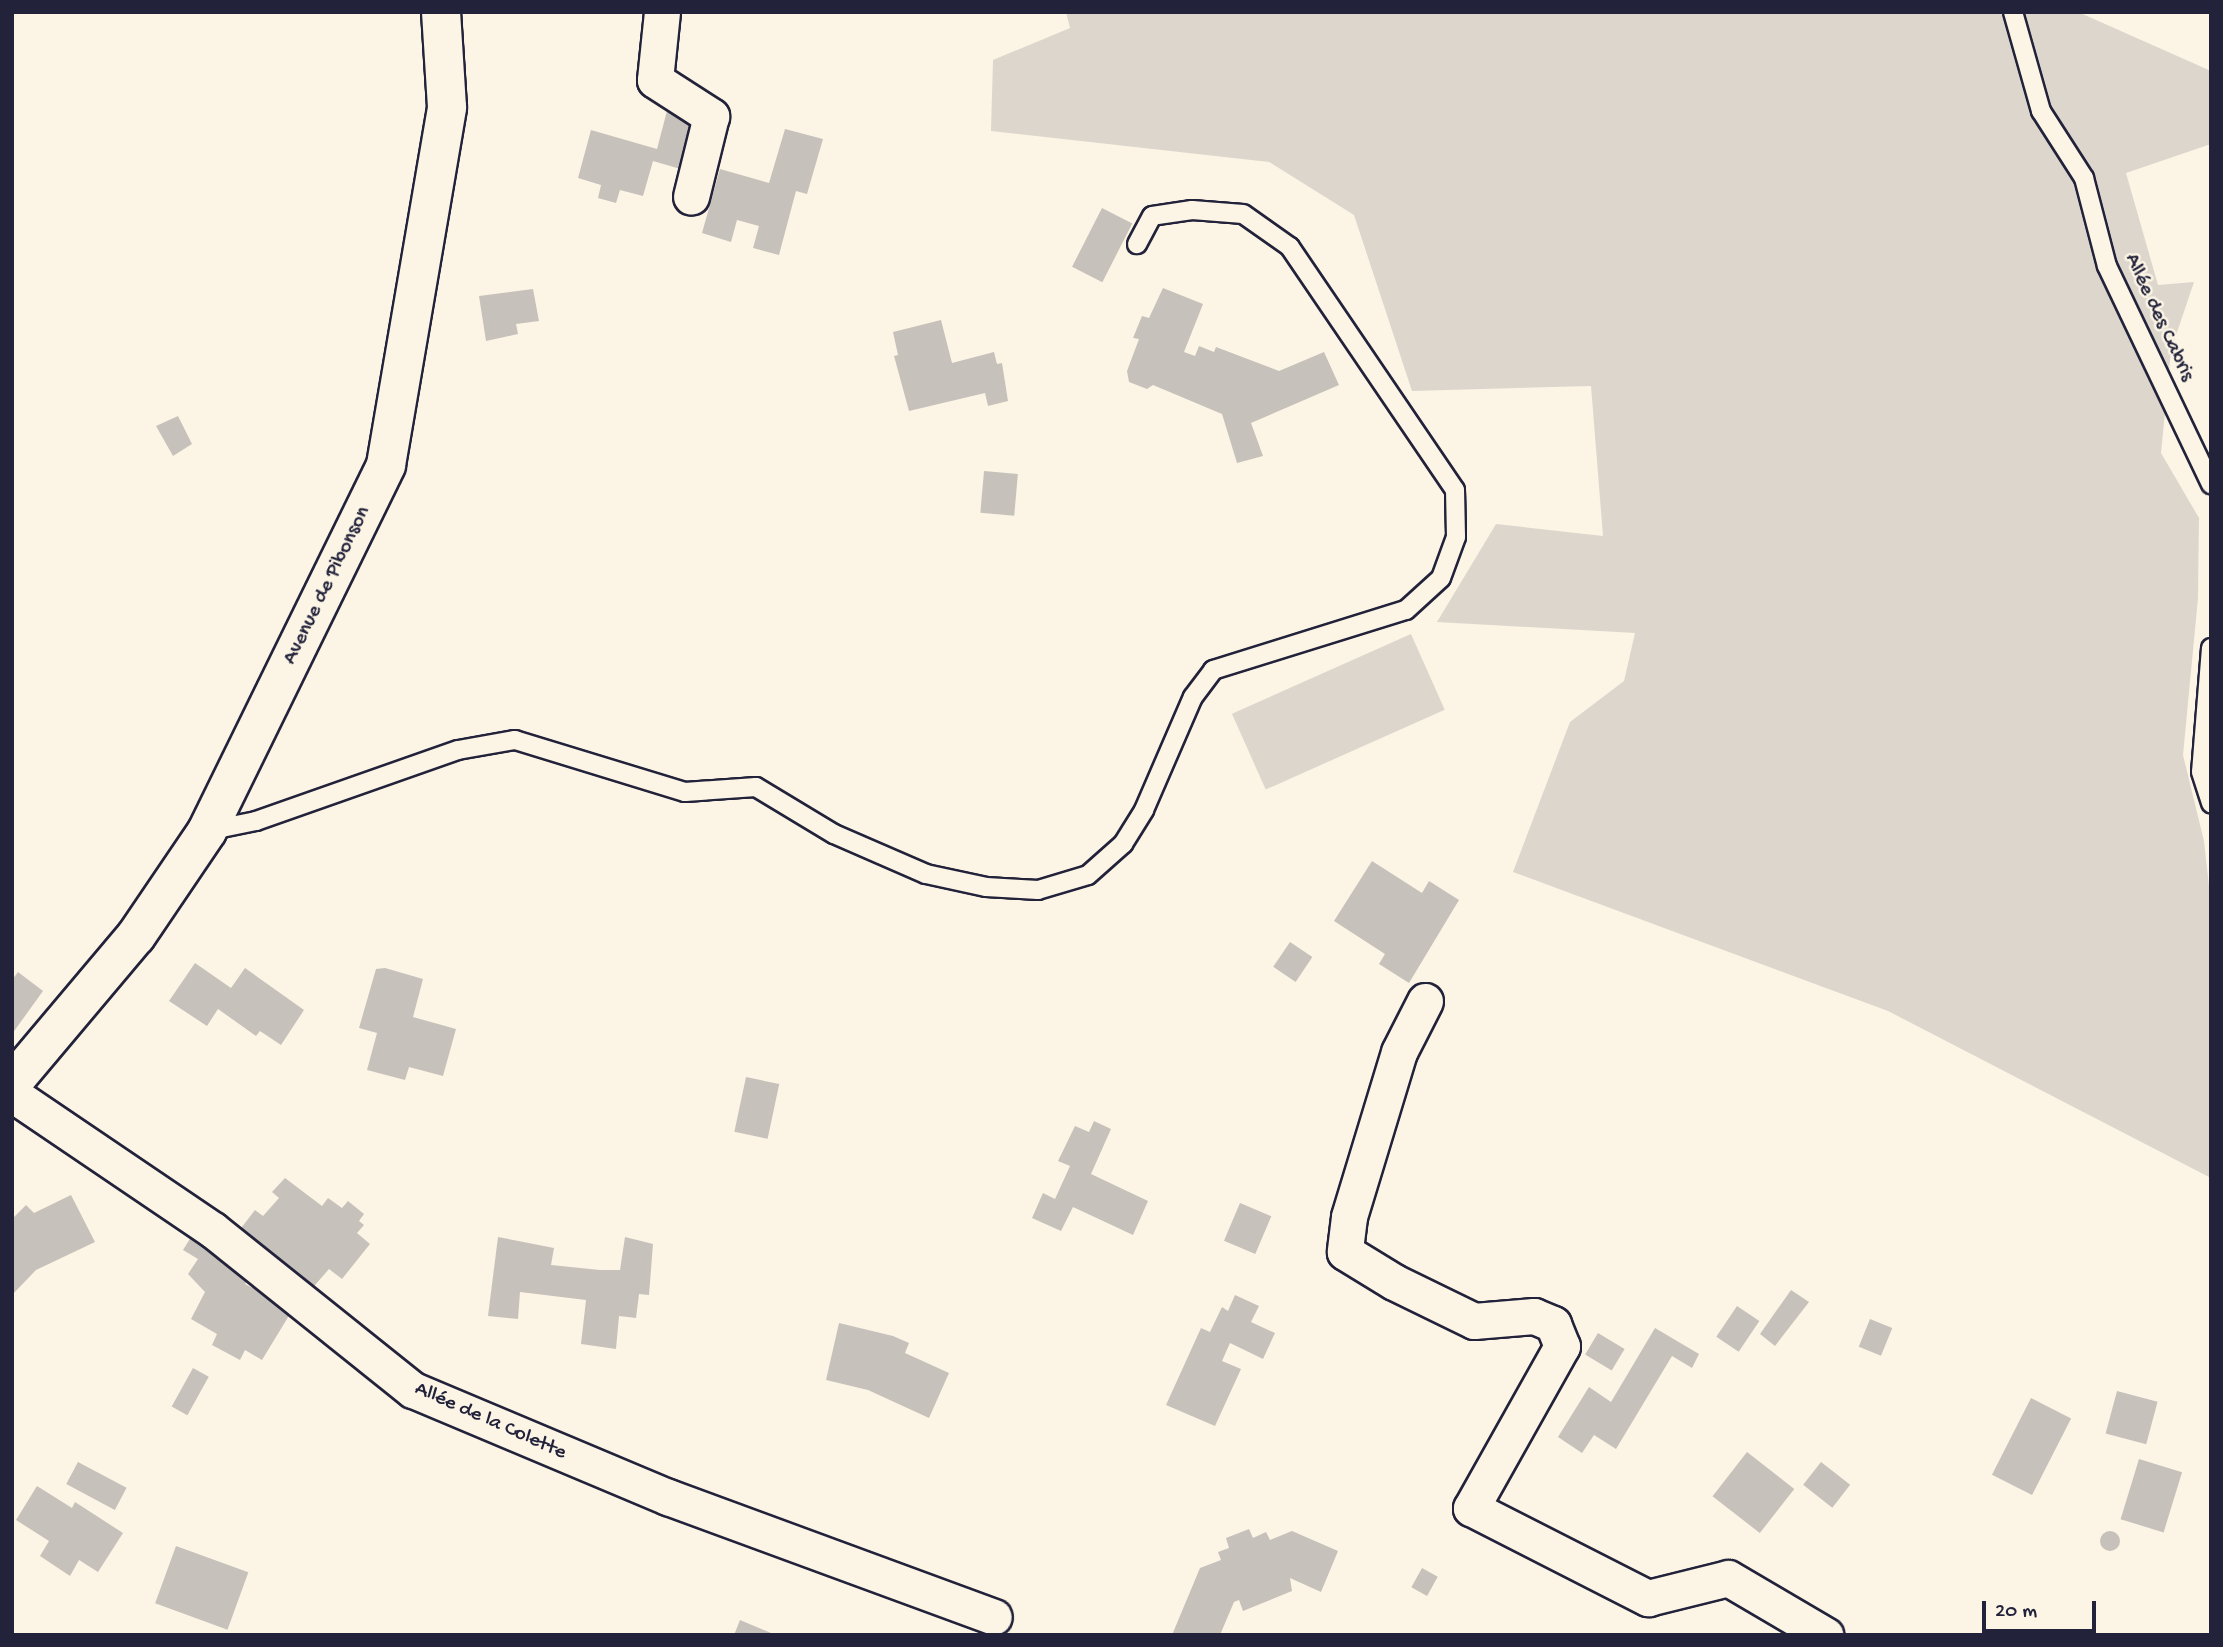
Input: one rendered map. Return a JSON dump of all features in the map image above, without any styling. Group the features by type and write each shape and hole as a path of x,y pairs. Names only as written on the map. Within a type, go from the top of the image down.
{"street":[{"name":"Avenue de Pibonson","path":"12,1083 136,936 207,831 386,465 447,107 441,12"},
{"path":"662,12 655,80 711,116 691,197"},
{"path":"1425,1001 1399,1052 1349,1217 1345,1252 1394,1282 1474,1321 1534,1316 1553,1324 1562,1346 1471,1508 1648,1598 1728,1578 1825,1635"},
{"name":"Allée de la Colette","path":"12,1094 213,1230 413,1390 668,1497 994,1617"}],"lane":[{"name":"Allée des Cabris","path":"2013,12 2041,110 2084,178 2107,266 2211,484"},
{"path":"207,831 256,821 457,750 515,740 685,792 756,787 834,834 926,874 986,887 1038,890 1088,875 1123,845 1144,810 1193,697 1213,670 1406,610 1441,579 1456,537 1455,490 1290,247 1243,214 1192,210 1152,216 1137,243"},
{"path":"2211,649 2201,772 2211,803"}],"shaded area":[{"path":"1066,12 2078,12 2211,71 2211,144 2126,173 2158,285 2194,282 2171,350 2161,453 2199,518 2198,598 2183,755 2204,841 2211,904 2211,1178 1888,1011 1513,872 1570,722 1624,681 1635,633 1437,622 1496,524 1603,536 1591,386 1412,391 1354,215 1269,162 991,131 993,60 1070,28"},
{"path":"1411,634 1445,710 1266,790 1232,714"}],"building":[{"path":"668,107 697,125 684,170 653,161 643,196 620,190 616,203 598,198 601,185 578,178 591,130 657,149"},
{"path":"785,129 823,139 807,194 796,191 779,255 753,248 759,226 737,220 731,242 702,233 720,169 769,183"},
{"path":"1102,208 1132,223 1102,282 1072,267"},
{"path":"1163,288 1203,304 1184,352 1195,356 1199,346 1214,352 1216,347 1279,371 1324,352 1339,385 1251,423 1263,456 1237,463 1222,414 1153,385 1147,389 1129,382 1127,371 1139,339 1133,338 1142,316 1149,318"},
{"path":"533,289 539,321 516,324 518,334 486,341 479,296"},
{"path":"941,320 952,363 994,352 997,364 1002,363 1008,401 988,406 985,393 909,411 894,356 898,355 893,332"},
{"path":"178,416 192,444 173,456 156,426"},
{"path":"984,471 1018,474 1014,516 980,513"},
{"path":"1372,861 1422,893 1429,881 1459,900 1409,983 1379,964 1385,954 1334,921"},
{"path":"1290,942 1312,957 1296,982 1273,967"},
{"path":"195,963 231,988 245,968 304,1010 281,1045 260,1031 256,1036 218,1009 207,1026 169,1001"},
{"path":"385,968 423,979 413,1017 456,1029 443,1076 409,1067 405,1080 367,1070 377,1033 359,1028 376,969"},
{"path":"18,972 43,991 12,1034 12,980"},
{"path":"746,1077 779,1084 768,1139 734,1132"},
{"path":"1094,1121 1111,1129 1091,1174 1148,1201 1133,1235 1073,1207 1061,1231 1032,1218 1043,1193 1055,1199 1070,1166 1058,1161 1075,1126 1089,1132"},
{"path":"285,1178 322,1206 328,1198 342,1208 348,1201 364,1214 359,1221 364,1225 357,1233 370,1244 342,1279 329,1269 309,1292 238,1232 255,1210 263,1216 279,1198 272,1192"},
{"path":"71,1195 95,1242 36,1270 12,1295 12,1219 26,1205 34,1213"},
{"path":"1240,1203 1271,1216 1255,1254 1224,1241"},
{"path":"193,1234 250,1275 245,1284 293,1309 262,1360 245,1350 240,1360 212,1345 217,1334 191,1319 205,1292 188,1274 198,1259 183,1250"},
{"path":"498,1237 554,1248 551,1265 600,1270 620,1270 625,1237 653,1244 649,1295 639,1294 636,1318 619,1316 616,1349 581,1344 586,1300 520,1292 518,1319 488,1316"},
{"path":"1791,1290 1809,1302 1775,1346 1760,1334"},
{"path":"1235,1295 1259,1306 1251,1322 1275,1333 1263,1359 1230,1343 1222,1361 1241,1369 1215,1426 1166,1405 1201,1328 1210,1332 1222,1307 1228,1311"},
{"path":"1737,1306 1759,1321 1739,1352 1716,1337"},
{"path":"1870,1319 1892,1328 1881,1356 1859,1347"},
{"path":"839,1323 893,1336 909,1343 905,1353 949,1373 929,1418 868,1390 826,1380"},
{"path":"1655,1328 1699,1354 1692,1368 1672,1356 1616,1449 1594,1435 1582,1453 1558,1437 1589,1387 1611,1402"},
{"path":"1598,1333 1625,1349 1612,1370 1585,1354"},
{"path":"193,1368 209,1377 187,1415 172,1406"},
{"path":"2117,1391 2158,1402 2146,1444 2106,1434"},
{"path":"2031,1398 2071,1418 2032,1495 1992,1475"},
{"path":"1747,1452 1794,1489 1760,1533 1713,1496"},
{"path":"2139,1459 2182,1472 2164,1532 2121,1519"},
{"path":"78,1462 127,1488 115,1510 66,1484"},
{"path":"1821,1462 1850,1485 1832,1508 1803,1485"},
{"path":"37,1486 72,1508 75,1502 123,1533 98,1572 79,1560 70,1576 40,1556 49,1541 16,1520"},
{"path":"1249,1529 1253,1538 1266,1532 1270,1540 1292,1531 1338,1551 1321,1592 1290,1578 1292,1591 1243,1611 1239,1600 1234,1602 1220,1635 1172,1635 1200,1568 1221,1560 1218,1552 1229,1548 1226,1538"},
{"path":"2110,1531 2117,1534 2120,1541 2117,1548 2110,1551 2103,1548 2100,1541 2103,1534"},
{"path":"176,1546 248,1572 227,1630 155,1603"},
{"path":"1422,1568 1438,1577 1427,1596 1411,1587"},
{"path":"740,1620 759,1628 776,1635 734,1635"}]}
